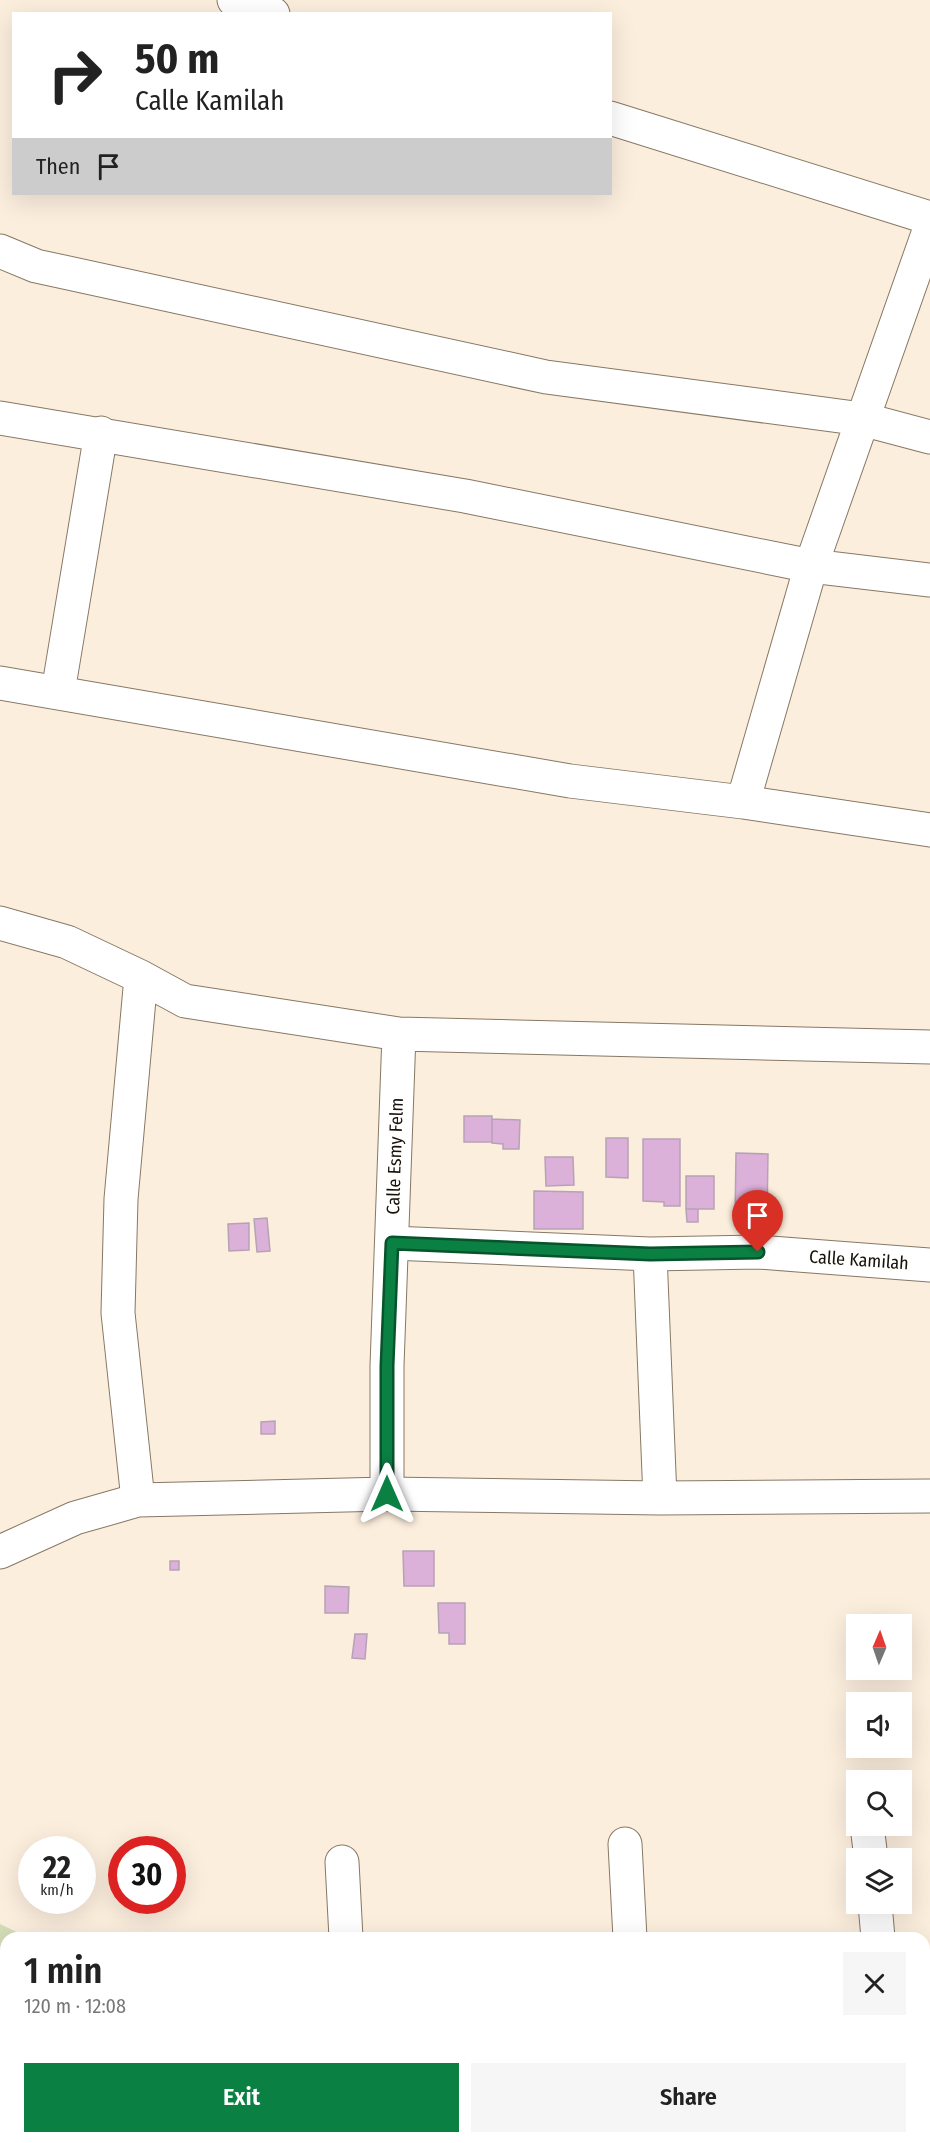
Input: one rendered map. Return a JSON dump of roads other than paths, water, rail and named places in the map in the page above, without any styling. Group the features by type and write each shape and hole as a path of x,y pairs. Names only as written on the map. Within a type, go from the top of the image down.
{"street":[{"path":"234,0 267,12"},
{"path":"612,119 930,218"},
{"path":"743,802 811,566 930,228"},
{"path":"0,251 36,266 546,377 862,419 930,437"},
{"path":"0,418 101,433 465,496 811,566 930,580"},
{"path":"58,692 101,433"},
{"path":"0,683 570,781 743,802 930,830"},
{"path":"0,923 67,942 185,1001 399,1034 930,1047"},
{"path":"138,1500 118,1313 121,1198 141,977"},
{"name":"Calle Esmy Felm","path":"387,1494 387,1366 399,1034"},
{"name":"Calle Kamilah","path":"392,1243 650,1254 758,1252 930,1265"},
{"path":"650,1254 660,1498"},
{"path":"0,1552 75,1518 138,1500 387,1494 660,1498 930,1496"},
{"path":"622,1932 625,1844"},
{"path":"342,1863 346,1932"},
{"path":"876,1914 877,1932"}]}
